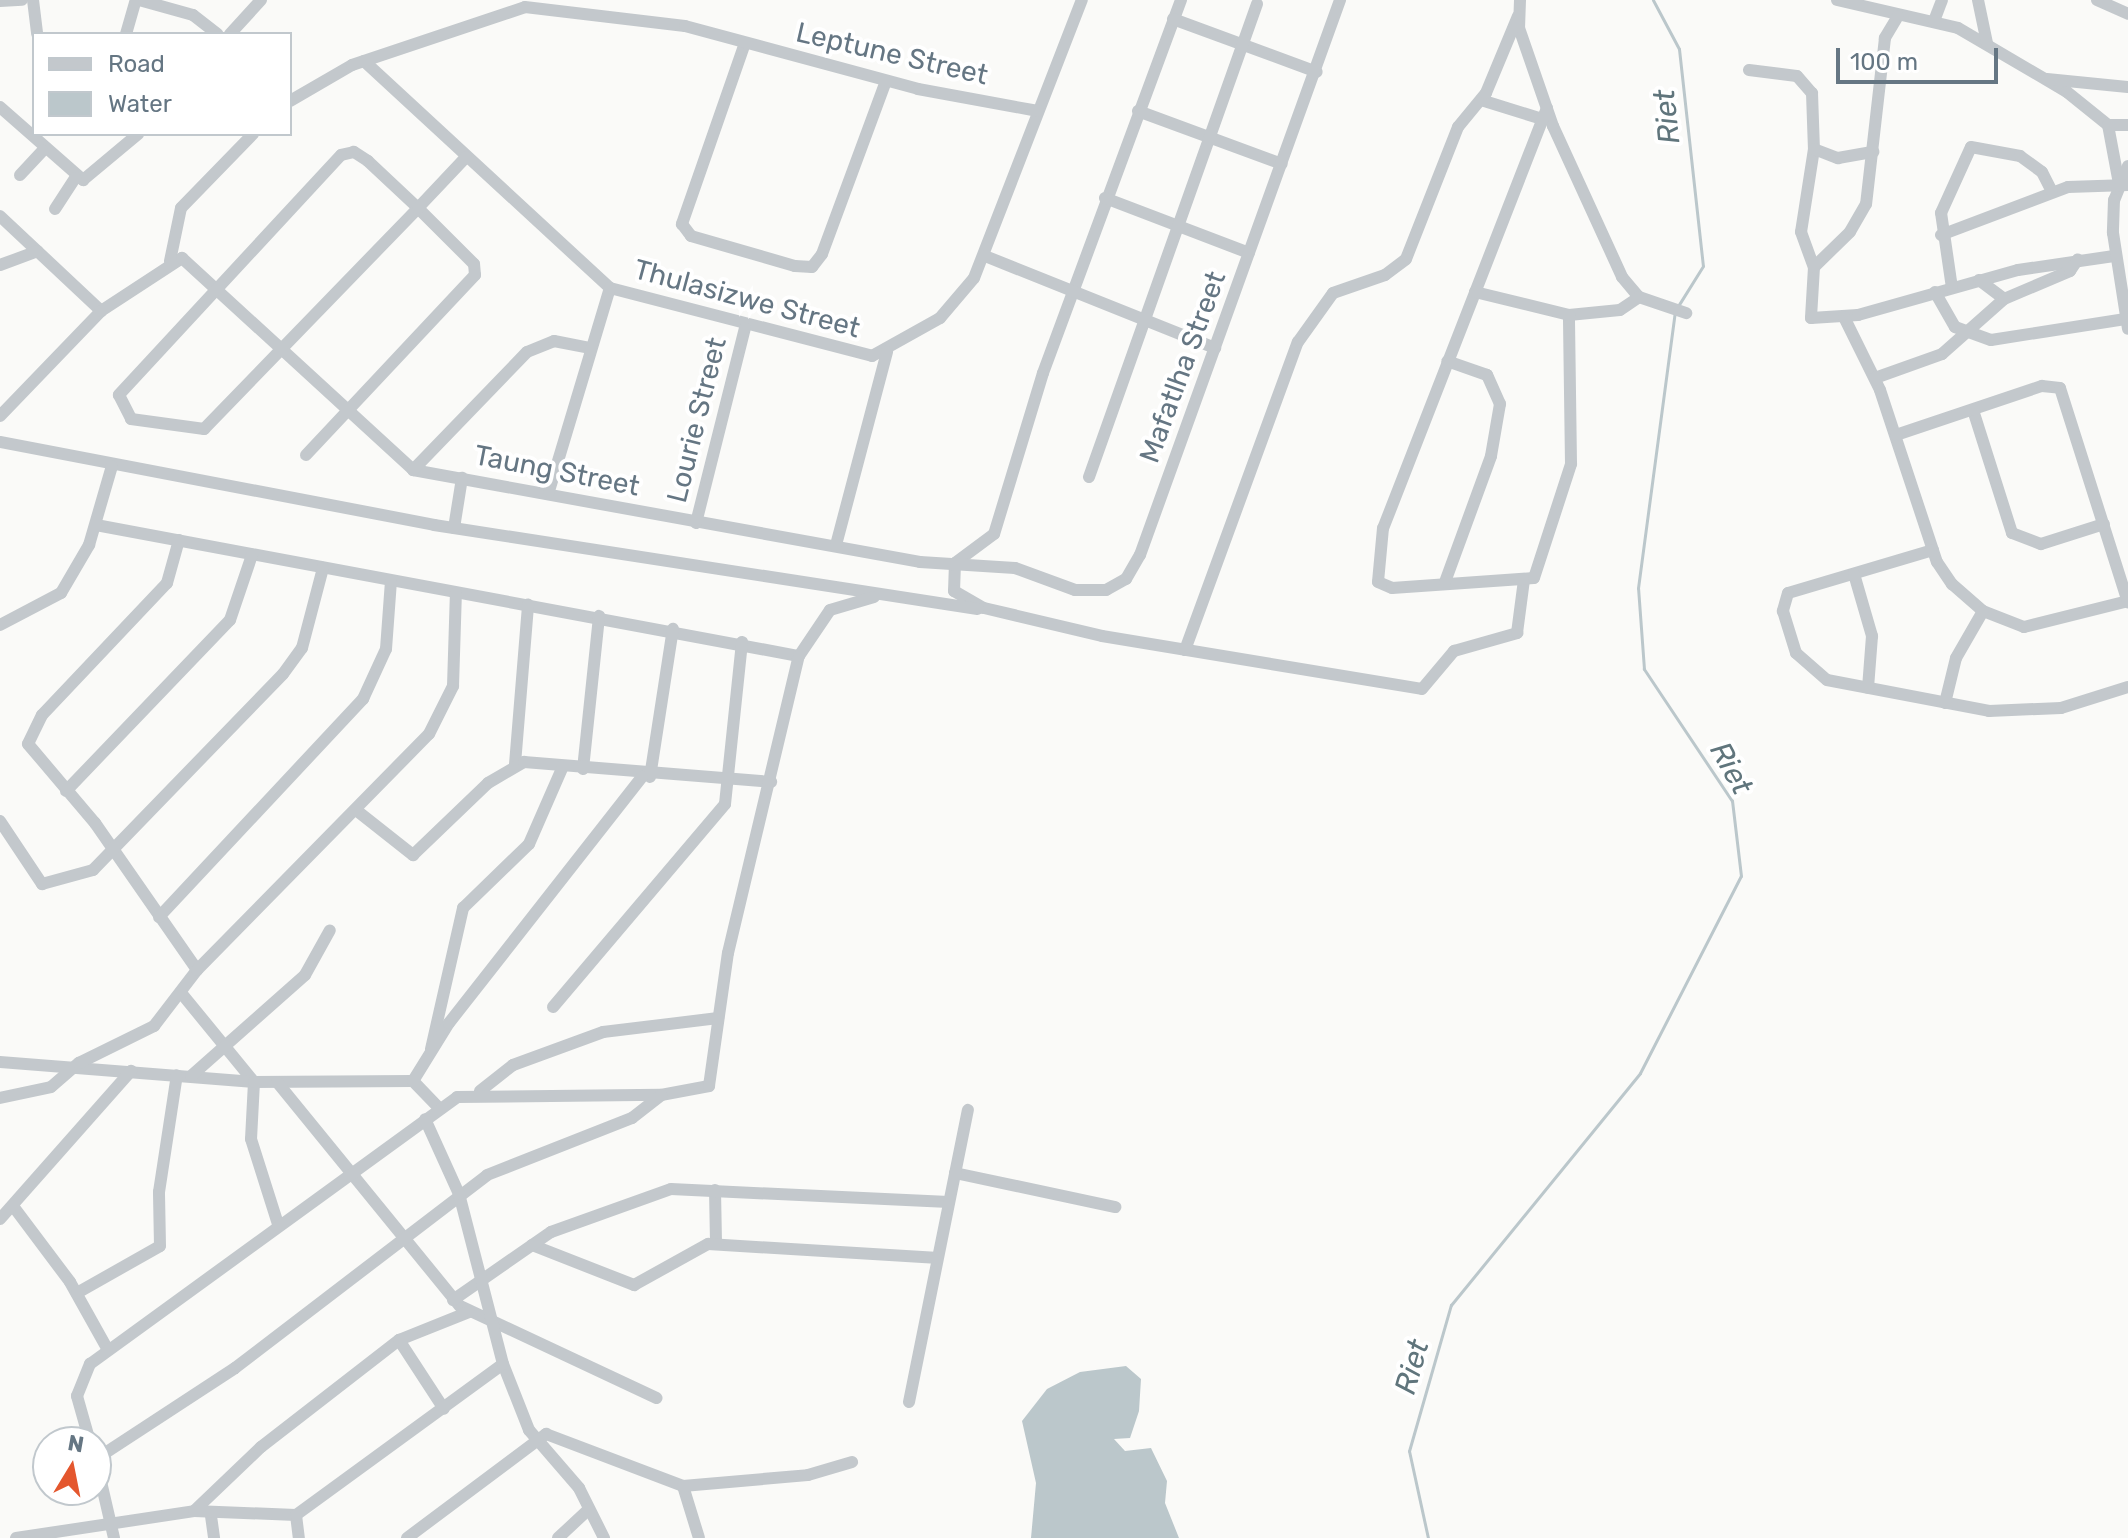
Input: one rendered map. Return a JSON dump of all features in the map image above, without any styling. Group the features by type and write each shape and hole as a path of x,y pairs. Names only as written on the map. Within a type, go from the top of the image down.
{"street":[{"path":"0,1 22,0"},
{"path":"33,0 37,32"},
{"path":"127,32 137,0 193,15 214,32"},
{"path":"232,32 261,0"},
{"name":"Thulasizwe Street","path":"364,61 610,288 851,355 887,352 951,309 985,256 1082,0"},
{"path":"984,608 954,591 955,563 994,534 1072,292 1181,0"},
{"name":"Mafatlha Street","path":"955,563 1015,568 1075,590 1106,590 1126,579 1215,348 1317,72 1340,0"},
{"path":"1185,650 1298,342 1333,293 1385,275 1406,259 1458,127 1481,100 1518,16 1520,0"},
{"path":"1837,0 1898,16 1934,21 1987,43 2108,125 2128,125"},
{"path":"1934,21 1942,0"},
{"path":"1978,0 1987,43"},
{"path":"2097,0 2126,8"},
{"path":"1089,477 1173,225 1257,4"},
{"name":"Leptune Street","path":"292,100 364,61 525,7 667,23 886,81 1038,111"},
{"path":"1518,16 1544,114 1622,277 1639,297 1686,313"},
{"path":"1814,267 1862,214 1873,152 1885,38 1898,16"},
{"path":"1173,19 1317,72"},
{"path":"745,43 682,224 691,236 795,266 812,267 822,254 886,81"},
{"path":"1749,70 1808,83 1814,149 1801,232 1814,267 1811,318 1844,317 1979,280 2078,259 2114,256"},
{"path":"2040,78 2128,87"},
{"path":"1481,100 1544,114"},
{"path":"1138,111 1208,134 1282,164"},
{"path":"1544,114 1447,361 1374,564 1382,586 1524,580 1536,576 1571,464 1569,315"},
{"path":"3,116 75,178 93,178 136,136"},
{"path":"2108,125 2124,185"},
{"path":"170,261 181,208 251,136"},
{"path":"1952,288 1941,235 1951,185 1975,146 2020,156 2042,172 2052,192"},
{"path":"1814,149 1838,158 1873,152"},
{"path":"20,175 42,151"},
{"path":"306,455 347,415 475,275 474,264 418,208 362,156 345,152 121,389 126,417 186,432 204,429 283,349 418,208 466,157"},
{"path":"1935,292 1946,318 1965,333 2013,342 2126,324 2114,256 2128,166"},
{"path":"55,209 75,178"},
{"path":"1941,235 2028,208 2052,192 2124,185"},
{"path":"1105,198 1249,253"},
{"path":"0,216 101,311"},
{"path":"0,265 38,251"},
{"path":"985,256 1215,348"},
{"path":"0,416 101,311 170,261 187,258 219,286 347,415 413,470 527,352 554,341 589,348"},
{"path":"1875,378 1942,354 2004,299 2070,271 2078,259"},
{"path":"1979,280 2004,299"},
{"path":"549,491 589,348 610,288"},
{"path":"1475,292 1569,315 1620,310 1639,297"},
{"path":"1844,317 1875,378 1933,550 1952,584 1983,611 2024,627 2128,602 2060,388 2046,385 1896,435"},
{"name":"Lourie Street","path":"696,523 745,328"},
{"path":"836,545 887,352"},
{"path":"1445,582 1491,456 1500,404 1487,375 1447,361"},
{"path":"1973,410 2012,533 2041,544 2104,524"},
{"path":"0,442 112,466 454,528 545,537 874,597 984,608 1185,650 1427,688 1454,651 1517,633 1524,580"},
{"path":"0,625 61,593 96,525 112,466"},
{"name":"Taung Street","path":"413,470 549,491 696,523 955,563"},
{"path":"454,528 462,478"},
{"path":"96,525 456,593 673,629 799,656"},
{"path":"179,540 167,583 29,734 35,756 113,850 197,970"},
{"path":"1933,550 1795,590 1783,611 1792,646 1808,666 1827,680 1945,703 2041,712 2128,687"},
{"path":"66,791 230,620 252,555"},
{"path":"0,821 42,884 85,875 113,850 283,674 302,648 323,568"},
{"path":"1854,574 1872,636 1868,688"},
{"path":"159,917 363,699 386,649 391,581"},
{"path":"0,1098 51,1087 79,1063 154,1026 182,994 197,970 356,810 445,713 456,593"},
{"path":"480,1091 661,1095 709,1086 718,1018 799,656 830,610 874,597"},
{"path":"356,810 413,855 515,764 528,605"},
{"path":"1945,703 1956,658 1983,611"},
{"path":"583,769 599,616"},
{"path":"413,1081 431,1052 646,777 673,629"},
{"path":"553,1007 725,804 732,777 742,642"},
{"path":"515,764 563,766 646,777 732,777 771,782"},
{"path":"431,1052 463,908 529,844 563,766"},
{"path":"191,1076 305,975 330,930"},
{"path":"182,994 254,1082 251,1139 278,1224"},
{"path":"86,1426 77,1390 86,1367 353,1168 440,1109 480,1091 513,1065 603,1032 718,1018"},
{"path":"0,1062 79,1063 254,1082 413,1081 440,1109"},
{"path":"0,1219 131,1071"},
{"path":"77,1293 160,1246 159,1192 177,1075"},
{"path":"277,1082 353,1168 453,1300 493,1324 656,1398"},
{"path":"112,1449 235,1368 403,1236 511,1160 632,1118 661,1095"},
{"path":"909,1402 935,1258 968,1110"},
{"path":"425,1119 459,1194 479,1282 503,1364 534,1437 567,1471 604,1538"},
{"path":"955,1173 1115,1207"},
{"path":"453,1300 532,1245 619,1202 671,1189 949,1202"},
{"path":"715,1190 716,1244"},
{"path":"13,1206 77,1293 108,1350"},
{"path":"532,1245 634,1285 716,1244 935,1258"},
{"path":"16,1538 113,1533 194,1511 261,1447 399,1340 469,1312"},
{"path":"399,1340 444,1409"},
{"path":"194,1511 211,1516 296,1515 503,1364"},
{"path":"407,1538 534,1437 554,1436 683,1486 808,1475 852,1462"},
{"path":"683,1486 699,1538"},
{"path":"107,1506 113,1533"},
{"path":"558,1538 589,1509"},
{"path":"296,1515 299,1538"},
{"path":"211,1516 214,1538"}],"water":[{"path":"1126,1366 1141,1379 1139,1411 1130,1438 1114,1439 1125,1451 1151,1448 1167,1481 1165,1503 1179,1538 1031,1538 1036,1483 1022,1421 1047,1389 1080,1372"}],"waterway":[{"name":"Riet","path":"1653,0 1679,49 1703,266 1678,306"},
{"name":"Riet","path":"1428,1538 1409,1451 1451,1305 1640,1073 1741,876 1732,801 1644,669 1638,588 1675,312"}]}
